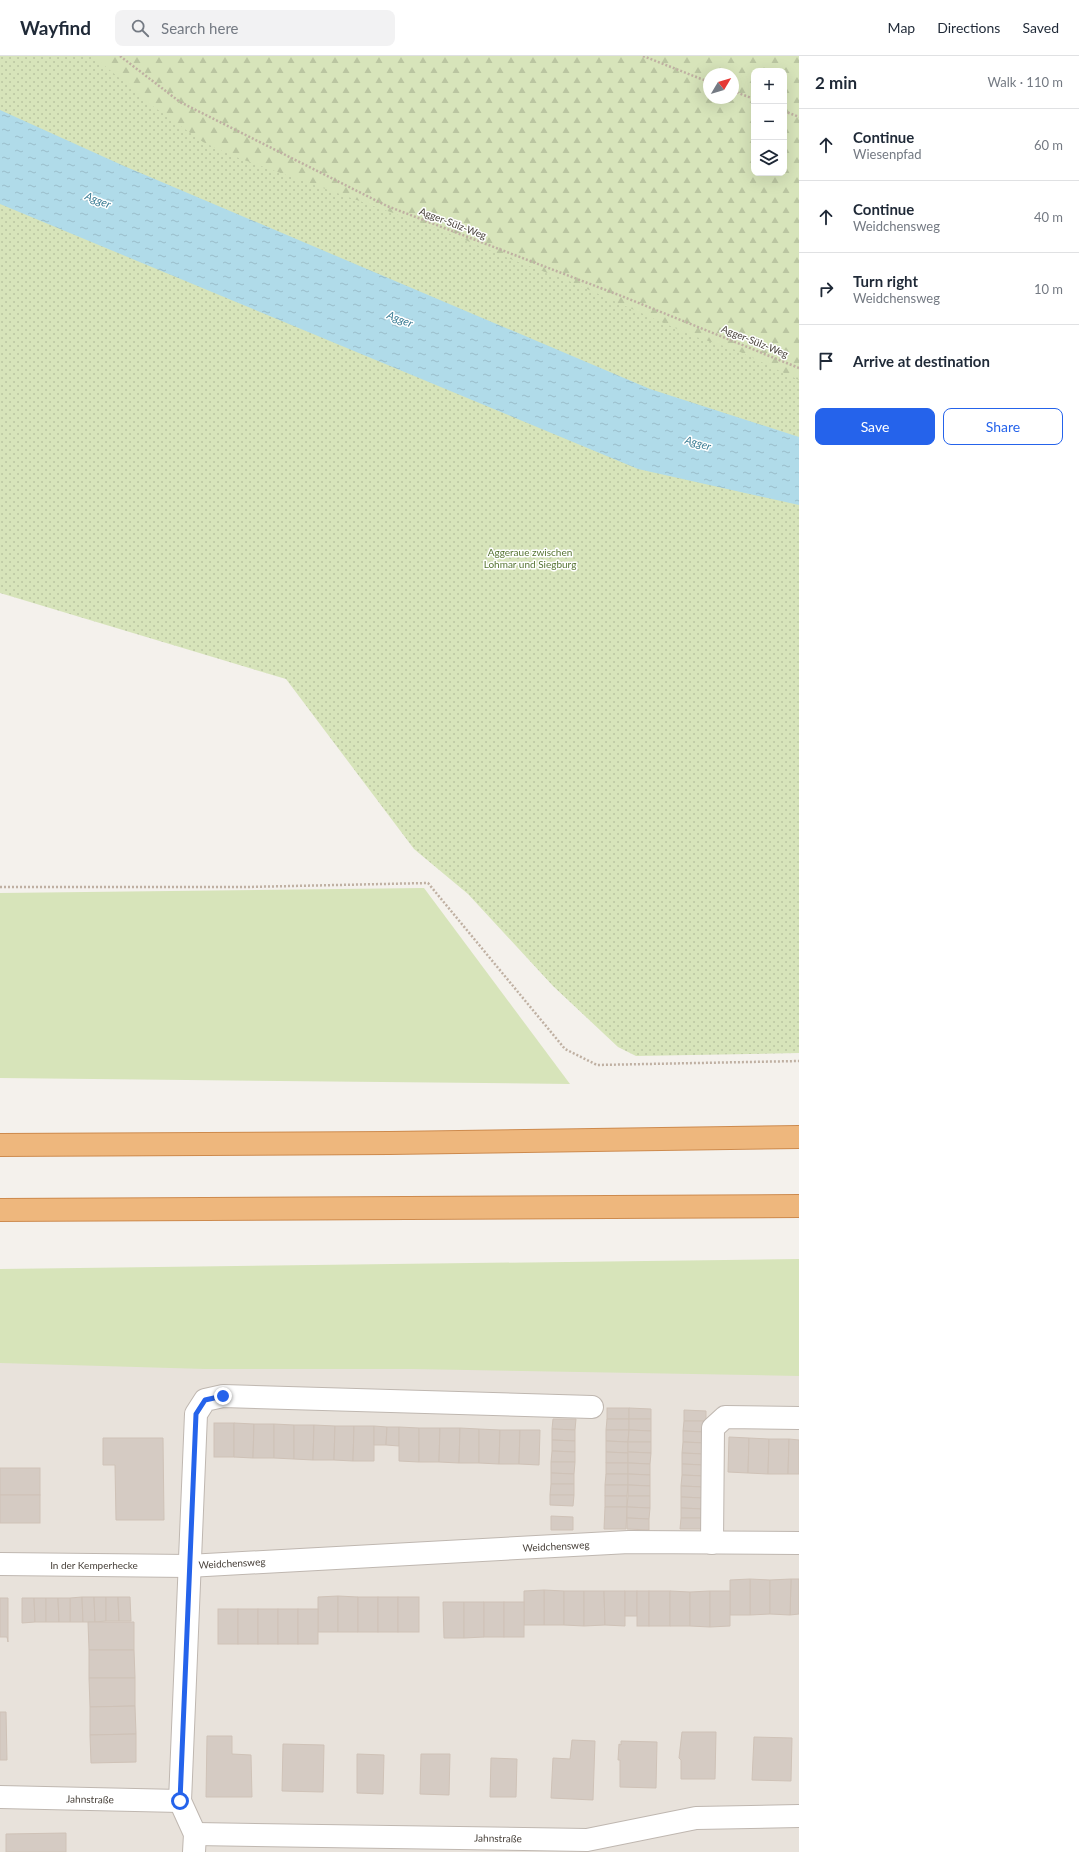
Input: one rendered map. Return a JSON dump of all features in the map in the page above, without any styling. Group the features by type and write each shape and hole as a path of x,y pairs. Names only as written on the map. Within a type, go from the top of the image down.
{"highway":[{"path":"0,1145 390,1143 799,1137"},
{"path":"0,1210 799,1206"}],"street":[{"name":"Weidchensweg","path":"592,1408 223,1396 205,1400 196,1414 188,1566 629,1542 799,1543"},
{"path":"712,1543 713,1428 724,1417 799,1418"},
{"name":"In der Kemperhecke","path":"0,1564 188,1566"},
{"path":"188,1566 180,1801 194,1843"},
{"name":"Jahnstraße","path":"0,1797 180,1801"},
{"name":"Jahnstraße","path":"194,1843 587,1840 696,1818 799,1816"}],"path":[{"name":"Agger-Sülz-Weg","path":"120,56 180,102 387,206 624,296 799,368"},
{"path":"643,56 703,80"},
{"path":"739,93 751,98"},
{"path":"787,112 799,117"},
{"path":"0,887 247,887 428,883 565,1049 597,1065 799,1061"}],"shaded area":[{"path":"0,1360 799,1375 799,1852 0,1852"}],"green space":[{"path":"0,56 799,56 799,437"},
{"name":"Aggeraue zwischen Lohmar und Siegburg","path":"0,56 93,56 154,107 203,142 233,156 441,230 513,260 569,281 693,336 736,350 799,380 799,1053 636,1056 618,1047 553,986 468,894 414,849 286,679 0,593"},
{"path":"424,888 570,1084 0,1078 0,893"},
{"path":"799,1259 799,1376 411,1369 205,1369 0,1363 0,1269"}],"water":[{"name":"Agger","path":"0,110 124,166 650,389 799,437 799,505 638,469 0,204"}],"building":[{"path":"607,1408 629,1408 629,1419 607,1419"},
{"path":"629,1408 651,1409 651,1419 629,1419"},
{"path":"684,1410 706,1411 706,1421 684,1421"},
{"path":"553,1419 576,1419 575,1430 552,1429"},
{"path":"607,1419 629,1419 629,1430 606,1430"},
{"path":"629,1419 651,1419 651,1431 629,1430"},
{"path":"684,1421 706,1421 705,1432 683,1431"},
{"path":"214,1423 234,1423 234,1457 214,1457"},
{"path":"234,1423 254,1424 253,1458 234,1457"},
{"path":"254,1424 274,1424 274,1458 253,1458"},
{"path":"274,1424 294,1425 294,1459 274,1458"},
{"path":"294,1425 314,1425 313,1460 294,1459"},
{"path":"314,1425 335,1426 334,1460 313,1460"},
{"path":"335,1426 354,1426 353,1461 334,1460"},
{"path":"354,1426 374,1426 374,1461 353,1461"},
{"path":"374,1426 387,1427 386,1445 374,1445"},
{"path":"387,1427 399,1427 399,1446 386,1445"},
{"path":"399,1427 419,1428 419,1462 399,1461"},
{"path":"419,1428 440,1428 439,1462 419,1462"},
{"path":"440,1428 460,1428 459,1463 439,1462"},
{"path":"460,1428 479,1429 479,1463 459,1463"},
{"path":"479,1429 500,1430 499,1464 479,1463"},
{"path":"552,1429 575,1430 575,1441 552,1440"},
{"path":"500,1430 520,1430 519,1464 499,1464"},
{"path":"520,1430 540,1430 539,1465 519,1464"},
{"path":"606,1430 629,1430 628,1442 606,1441"},
{"path":"629,1430 651,1431 651,1442 628,1442"},
{"path":"683,1431 705,1432 705,1443 683,1442"},
{"path":"729,1437 749,1438 748,1473 728,1472"},
{"path":"103,1438 163,1438 164,1520 116,1520 115,1465 103,1465"},
{"path":"749,1438 769,1439 768,1474 748,1473"},
{"path":"769,1439 789,1439 788,1474 768,1474"},
{"path":"789,1439 799,1440 799,1474 788,1474"},
{"path":"552,1440 575,1441 575,1452 552,1451"},
{"path":"606,1441 628,1442 628,1453 606,1452"},
{"path":"628,1442 651,1442 651,1453 628,1452"},
{"path":"683,1442 705,1443 704,1454 682,1453"},
{"path":"552,1451 575,1452 575,1462 551,1462"},
{"path":"606,1452 628,1453 628,1463 606,1463"},
{"path":"628,1452 651,1453 650,1464 628,1463"},
{"path":"682,1453 704,1454 704,1465 682,1464"},
{"path":"551,1462 575,1462 574,1474 551,1473"},
{"path":"606,1463 628,1463 628,1474 606,1474"},
{"path":"628,1463 650,1464 650,1475 628,1474"},
{"path":"682,1464 704,1465 704,1476 682,1475"},
{"path":"0,1468 40,1468 40,1495 0,1495"},
{"path":"551,1473 574,1474 574,1484 551,1484"},
{"path":"606,1474 628,1474 628,1485 605,1485"},
{"path":"628,1474 650,1475 650,1486 628,1485"},
{"path":"682,1475 704,1476 704,1487 681,1486"},
{"path":"551,1484 574,1484 574,1495 550,1495"},
{"path":"605,1485 628,1485 627,1496 605,1496"},
{"path":"628,1485 650,1486 650,1496 628,1496"},
{"path":"681,1486 704,1487 703,1498 681,1497"},
{"path":"0,1495 40,1495 40,1523 0,1523"},
{"path":"550,1495 574,1495 573,1506 550,1505"},
{"path":"605,1496 627,1496 627,1507 605,1507"},
{"path":"628,1496 650,1496 650,1508 627,1507"},
{"path":"681,1497 703,1498 703,1509 681,1508"},
{"path":"605,1507 627,1507 626,1529 604,1529"},
{"path":"627,1507 650,1508 649,1519 627,1518"},
{"path":"681,1508 703,1509 703,1518 681,1518"},
{"path":"551,1516 573,1517 573,1530 551,1530"},
{"path":"627,1518 649,1519 649,1530 627,1529"},
{"path":"681,1518 703,1518 702,1529 680,1529"},
{"path":"750,1579 770,1580 770,1614 750,1615"},
{"path":"750,1579 750,1615 730,1615 730,1580"},
{"path":"791,1579 799,1579 799,1614 790,1615"},
{"path":"791,1579 790,1615 770,1614 770,1580"},
{"path":"544,1590 564,1591 564,1625 544,1625"},
{"path":"544,1590 544,1625 524,1625 524,1591"},
{"path":"564,1591 584,1591 584,1626 564,1625"},
{"path":"584,1591 604,1591 605,1625 584,1626"},
{"path":"604,1591 625,1591 625,1626 605,1625"},
{"path":"625,1591 637,1591 637,1616 625,1616"},
{"path":"637,1591 649,1591 649,1626 637,1626"},
{"path":"649,1591 670,1591 670,1626 649,1626"},
{"path":"670,1591 690,1592 690,1626 670,1626"},
{"path":"710,1591 710,1627 690,1626 690,1592"},
{"path":"710,1591 730,1591 730,1626 710,1627"},
{"path":"338,1596 338,1632 318,1632 318,1597"},
{"path":"338,1596 358,1597 358,1632 338,1632"},
{"path":"82,1597 83,1622 70,1622 70,1598"},
{"path":"82,1597 94,1597 95,1622 83,1622"},
{"path":"94,1597 106,1597 106,1621 95,1622"},
{"path":"106,1597 118,1597 119,1621 106,1621"},
{"path":"118,1597 130,1597 131,1621 119,1621"},
{"path":"358,1597 378,1597 378,1632 358,1632"},
{"path":"378,1597 398,1597 398,1632 378,1632"},
{"path":"398,1597 419,1597 419,1632 398,1632"},
{"path":"0,1598 8,1598 8,1642 7,1637 0,1637"},
{"path":"22,1598 34,1598 35,1622 22,1623"},
{"path":"34,1598 46,1598 46,1622 35,1622"},
{"path":"46,1598 58,1598 59,1622 46,1622"},
{"path":"58,1598 70,1598 70,1622 59,1622"},
{"path":"443,1602 464,1602 464,1638 444,1638"},
{"path":"464,1602 484,1602 484,1637 464,1638"},
{"path":"484,1602 504,1602 504,1637 484,1637"},
{"path":"504,1602 524,1602 524,1637 504,1637"},
{"path":"218,1609 238,1609 238,1644 218,1644"},
{"path":"238,1609 258,1609 258,1644 238,1644"},
{"path":"258,1609 278,1609 278,1644 258,1644"},
{"path":"278,1609 298,1609 298,1644 278,1644"},
{"path":"298,1609 318,1609 318,1644 298,1644"},
{"path":"88,1622 134,1622 134,1650 89,1650"},
{"path":"89,1650 134,1650 135,1678 89,1678"},
{"path":"89,1678 135,1678 135,1706 90,1707"},
{"path":"135,1706 136,1734 90,1735 90,1707"},
{"path":"0,1712 6,1712 7,1760 0,1760"},
{"path":"682,1732 716,1732 715,1779 681,1779 681,1760 679,1758"},
{"path":"136,1734 136,1762 91,1763 90,1735"},
{"path":"207,1736 232,1736 232,1754 251,1755 252,1797 206,1797"},
{"path":"754,1737 792,1738 791,1781 752,1780"},
{"path":"572,1740 595,1741 593,1800 551,1798 553,1758 570,1759"},
{"path":"621,1741 657,1742 656,1788 620,1787 620,1760 618,1760 619,1744 621,1745"},
{"path":"283,1744 324,1745 323,1792 282,1791"},
{"path":"357,1754 384,1755 383,1794 357,1793"},
{"path":"421,1754 450,1754 449,1795 420,1794"},
{"path":"491,1758 517,1759 516,1797 490,1797"},
{"path":"66,1833 66,1852 6,1852 6,1834"}],"route":[{"path":"180,1801 188,1566 196,1414 205,1400 223,1396"}]}
